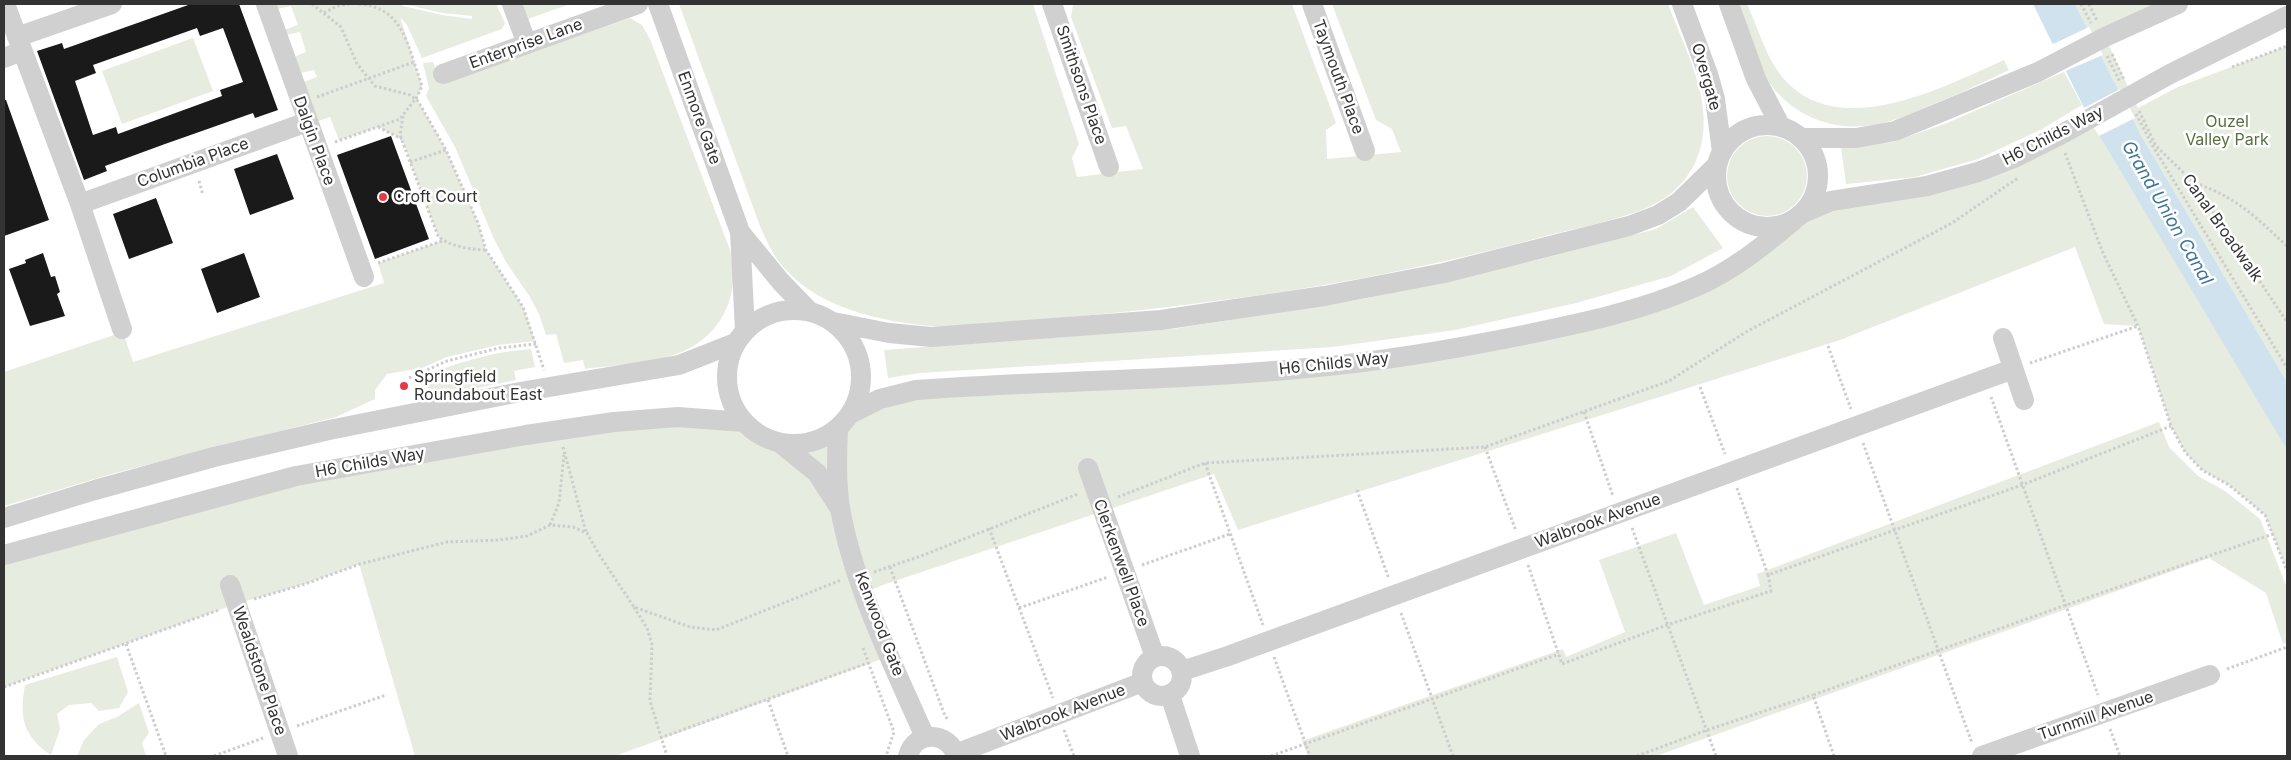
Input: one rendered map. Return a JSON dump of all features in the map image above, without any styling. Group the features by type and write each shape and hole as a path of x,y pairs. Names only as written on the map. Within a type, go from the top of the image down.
{"street":[{"path":"5,4 14,49 80,204 122,329"},
{"path":"14,49 112,4"},
{"name":"Dalgin Place","path":"266,4 307,122 371,270"},
{"path":"512,4 526,44"},
{"name":"Enterprise Lane","path":"443,74 638,4"},
{"name":"Enmore Gate","path":"658,4 740,232 781,282 810,312"},
{"name":"Smithsons Place","path":"1052,4 1109,167"},
{"name":"Taymouth Place","path":"1312,4 1364,151"},
{"name":"Overgate","path":"1682,4 1708,74 1715,99 1720,159"},
{"path":"1729,4 1756,80 1781,127"},
{"path":"1802,138 1856,138 1895,131 2038,72 2178,4"},
{"name":"H6 Childs Way","path":"844,421 880,399 916,390 1316,368 1402,357 1473,345 1610,316 1652,304 1697,287 1757,252 1798,217 1831,201 1927,186 1978,172 2062,141 2170,74 2287,16"},
{"name":"Columbia Place","path":"80,204 307,122"},
{"path":"4,518 95,490 214,457 330,430 520,392 679,365 740,337 764,316 787,310 810,312 833,322 890,333 932,337 1023,332 1161,320 1324,296 1444,273 1629,226 1658,215 1679,202 1720,159 1730,141 1747,130 1768,125 1781,127 1802,138 1812,151 1818,167 1818,184 1813,199 1798,217 1779,226 1764,228 1750,225 1737,218 1727,207 1720,195 1716,180 1720,159"},
{"name":"Enmore Gate","path":"740,232 740,337"},
{"path":"740,337 728,363 726,384 732,405 744,422 760,436 780,443 801,444 822,438 844,421 859,395 860,368 857,355 848,337 833,322"},
{"path":"2003,338 2024,400"},
{"name":"Walbrook Avenue","path":"1182,671 1857,427 2014,368"},
{"name":"H6 Childs Way","path":"4,555 296,476 526,435 594,426 678,417 744,422"},
{"name":"Kenwood Gate","path":"844,421 836,465 850,578 868,602 925,737"},
{"name":"Kenwood Gate","path":"780,443 817,473 840,508"},
{"name":"Clerkenwell Place","path":"1088,468 1156,658"},
{"name":"Wealdstone Place","path":"230,585 288,756"},
{"path":"1162,656 1174,660 1182,671 1183,677 1179,688 1170,695 1157,696 1151,693 1143,682 1144,667 1156,658 1162,656"},
{"name":"Turnmill Avenue","path":"1978,752 2104,714 2210,676"},
{"name":"Walbrook Avenue","path":"959,753 1143,682"},
{"path":"1170,695 1190,756"},
{"path":"908,756 912,746 925,737 940,738 959,753"}],"path":[{"path":"312,4 340,27 357,64 369,78 380,88 410,95 416,99 446,150 474,215 486,250 524,307 546,378"},
{"path":"324,13 337,6 349,4"},
{"path":"334,142 378,127 402,116 416,99 422,86 404,33 395,21 380,9 359,4"},
{"path":"2082,4 2094,29"},
{"path":"2106,54 2123,87"},
{"path":"300,103 414,62"},
{"name":"Canal Broadwalk","path":"2287,322 2194,183 2156,146 2136,111 2154,148 2287,368"},
{"path":"402,116 400,130 402,139 438,236 442,241"},
{"path":"378,127 402,139"},
{"path":"2062,141 2103,253 2138,326 2171,426 2185,452 2202,470 2229,485 2265,515 2287,571"},
{"path":"410,162 446,150"},
{"path":"634,607 690,627 716,630 850,578 890,568 1082,493 1111,500 1205,463 1485,447 1669,381 1746,332 1952,223 2023,175"},
{"path":"2194,183 2220,192 2241,204 2287,246"},
{"path":"371,270 442,241 486,250"},
{"path":"2014,368 2138,326"},
{"path":"409,378 447,361 499,348 536,344"},
{"path":"1828,346 1939,651 1978,752"},
{"path":"1985,380 2120,756"},
{"path":"1485,447 1562,664 1667,625 1771,590 1768,575 1700,387"},
{"path":"1584,412 1708,730 1716,756"},
{"path":"1768,575 2022,485 2171,426"},
{"path":"562,442 586,533 647,628 652,644 650,701 667,756"},
{"path":"550,525 559,503 564,452"},
{"path":"1205,463 1310,756"},
{"path":"1357,490 1453,756"},
{"path":"4,687 236,604 305,584 360,564 447,542 500,540 527,536 550,525 573,527 586,533"},
{"path":"989,528 1074,756"},
{"path":"1638,756 2273,534"},
{"path":"890,568 945,716 960,733 959,753"},
{"path":"844,590 850,578"},
{"path":"126,644 166,756"},
{"path":"862,645 894,732 886,756"},
{"path":"2210,676 2287,647"},
{"path":"1271,756 1559,654"},
{"path":"660,738 868,663"},
{"path":"214,756 386,694"},
{"path":"1813,695 1834,756"},
{"path":"768,700 788,756"}],"green space":[{"path":"275,4 401,4 442,15 472,19 472,16 443,13 404,4 496,4 505,23 502,29 422,58 407,25 400,17 422,86 417,99 446,150 478,223 486,250 523,307 535,341 498,345 447,357 422,368 387,374 375,390 375,399 336,417 115,473 4,506 4,372 123,332 133,362 384,283 378,263 441,241 402,139 378,127 339,140 330,117 318,121 304,82 317,77 314,70 300,73 294,57 306,52 300,32 286,35 284,30 298,25 291,6 277,9"},
{"path":"521,4 570,4 525,20"},
{"path":"679,4 1033,4 1079,144 1072,158 1077,177 1143,169 1126,126 1112,128 1071,17 1073,5 1292,4 1336,123 1326,130 1327,159 1401,152 1392,129 1376,120 1332,4 1668,4 1698,82 1704,123 1702,143 1695,163 1685,179 1671,193 1648,207 1634,213 1552,235 1409,269 1322,285 1161,308 946,327 904,323 861,313 820,297 803,285 778,261 760,226"},
{"path":"1740,4 1747,4 1767,52 1784,79 1807,97 1833,106 1862,108 1892,103 1952,83 2004,60 2009,70 1890,121 1856,126 1823,122 1793,107 1780,96 1769,82 1756,55"},
{"name":"Ouzel Valley Park","path":"2075,4 2178,4 2105,37 2138,108 2178,87 2287,46 2287,382 2142,137"},
{"path":"630,18 642,25 650,39 730,250 733,268 732,292 722,317 710,333 680,353 643,362 585,369 583,360 564,363 556,334 546,335 539,314 530,297 506,262 494,239 455,147 426,96 429,88 423,63 433,62 440,84"},
{"path":"193,38 213,91 122,124 102,71"},
{"path":"2064,72 2082,105 2042,129 1978,159 1915,177 1846,184 1841,147 1893,142 1947,123"},
{"path":"2088,119 2100,133 2287,450 2287,571 2265,515 2229,485 2202,470 2185,452 2171,426 2138,326 2104,324 2075,247 1840,340 1238,530 1214,474 880,586 865,593 890,656 615,756 415,756 359,564 305,584 236,604 4,687 4,555 296,476 526,435 744,422 764,435 782,442 799,443 815,440 830,433 880,399 1316,368 1652,304 1793,221 1927,186"},
{"path":"1767,136 1782,139 1795,148 1804,161 1807,176 1804,191 1795,204 1782,213 1767,216 1752,213 1739,204 1730,191 1727,176 1730,161 1739,148 1752,139"},
{"path":"1693,207 1723,248 1671,276 1576,303 1455,330 1333,347 920,373 888,378 884,350 1173,329 1363,299 1537,260 1656,229"},
{"path":"531,349 535,367 514,371 516,380 473,389 428,390 427,375 452,365 504,352"},
{"path":"2159,422 2169,447 2198,476 2225,491 2260,519 2287,588 2287,642 2283,644 2266,593 2209,558 1656,756 1308,756 1302,741 1563,649 1566,657 1625,632 1599,560 1676,533 1704,605 1760,586 1757,574"},
{"path":"117,657 128,692 119,708 99,711 91,703 69,705 57,714 60,729 51,755 34,741 25,725 23,696 25,685"},
{"path":"139,703 149,733 142,743 146,756 77,756 84,740 99,724 117,717"}],"water":[{"name":"Grand Union Canal","path":"2033,4 2075,4 2142,137 2287,382 2287,450 2089,118"}],"pier":[{"path":"2089,27 2103,55 2063,72 2049,46"},
{"path":"2120,89 2135,118 2099,136 2082,109"}],"building":[{"path":"191,4 239,4 278,110 255,118 253,113 165,144 105,166 107,171 84,180 37,51 62,43 64,49","holes":["197,28 200,36 223,28 243,82 220,90 222,96 118,134 116,127 93,135 75,81 96,73 93,65"]},
{"path":"4,100 6,100 49,220 4,236"},
{"name":"Croft Court","path":"391,136 429,239 375,259 337,155"},
{"path":"277,154 294,199 250,215 234,169"},
{"path":"156,198 173,243 129,259 113,214"},
{"path":"43,253 51,277 55,276 60,292 57,294 65,316 30,326 9,269 26,263 25,260"},
{"path":"244,253 260,297 217,313 201,269"}],"place":[{"name":"Croft Court","path":"383,197"},
{"name":"Springfield Roundabout East","path":"404,386"}]}
